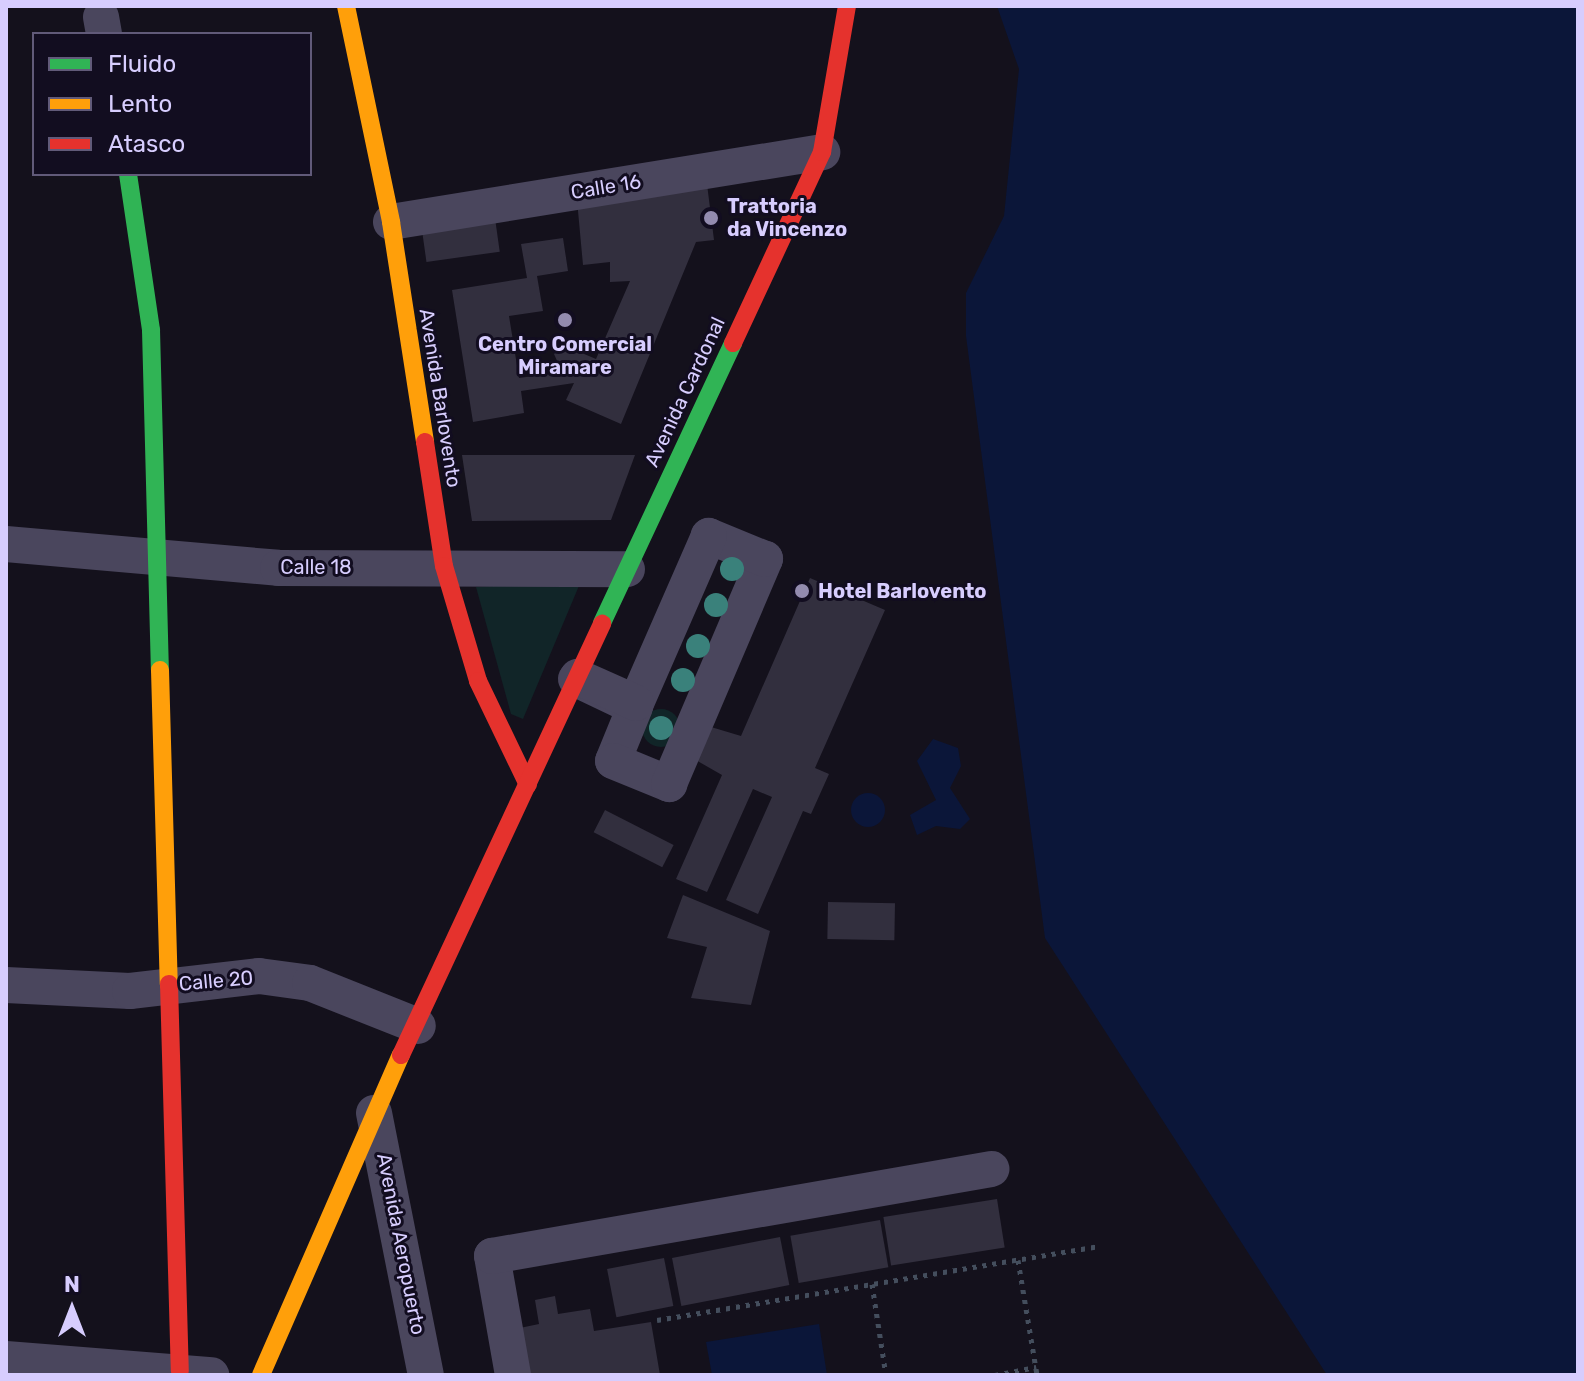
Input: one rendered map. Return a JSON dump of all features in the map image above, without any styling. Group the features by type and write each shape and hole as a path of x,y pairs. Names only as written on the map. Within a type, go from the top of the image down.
{"street":[{"name":"Avenida Barlovento","path":"346,6 391,222 444,566 478,681 528,785"},
{"name":"Avenida Cardonal","path":"261,1375 374,1113 418,1026 822,152 847,6"},
{"name":"Calle 16","path":"391,222 822,152"},
{"path":"6,1359 196,1373 167,985 151,330 128,176"},
{"path":"709,536 765,559 669,784 613,761 635,707 577,678 636,703 709,536"},
{"name":"Calle 18","path":"6,544 278,568 444,566 627,569"},
{"name":"Calle 20","path":"6,985 167,985 259,976 310,983 418,1026"},
{"name":"Avenida Aeropuerto","path":"374,1113 426,1375"},
{"path":"513,1375 492,1256 991,1169"}],"path":[{"path":"657,1320 1098,1246"},
{"path":"1018,1260 1037,1375"},
{"path":"872,1284 886,1375"},
{"path":"995,1375 1036,1367"}],"green space":[{"path":"581,581 523,719 511,714 476,587"},
{"path":"661,709 674,715 680,728 674,741 661,747 648,741 642,728 648,715"}],"water":[{"path":"997,6 1578,6 1578,1375 1327,1375 1045,938 966,336 966,293 1004,216 1019,69"},
{"path":"933,739 958,748 961,766 950,788 970,819 960,829 936,826 917,835 910,815 936,800 917,761"},
{"path":"868,793 880,798 885,810 880,822 868,827 856,822 851,810 856,798"},
{"path":"819,1324 827,1375 712,1375 706,1342"}],"building":[{"path":"707,184 714,240 696,242 621,424 566,400 574,383 521,391 524,413 473,422 452,290 527,278 521,244 563,238 568,271 537,276 543,311 509,316 519,378 562,372 554,354 563,345 596,359 630,281 610,282 610,262 583,265 577,200"},
{"path":"495,218 500,252 426,262 422,228"},
{"path":"462,455 635,455 611,520 472,521"},
{"path":"810,578 885,610 815,768 829,774 811,814 803,811 758,914 726,900 772,797 753,789 707,892 676,879 722,775 687,755 701,724 741,736"},
{"path":"605,810 674,845 662,867 594,832"},
{"path":"683,895 770,931 751,1005 691,998 707,947 667,938"},
{"path":"828,902 895,903 894,940 827,939"},
{"path":"997,1199 1005,1247 891,1265 883,1217"},
{"path":"880,1220 888,1267 799,1283 790,1236"},
{"path":"780,1237 789,1285 681,1306 672,1258"},
{"path":"664,1258 673,1306 616,1317 607,1269"},
{"path":"555,1296 558,1314 590,1309 594,1331 651,1322 660,1375 523,1375 515,1329 539,1324 535,1300"}],"traffic: fast":[{"path":"128,176 151,330 160,670"},
{"path":"602,623 733,343"}],"traffic: slow":[{"path":"346,6 391,222 425,442"},
{"path":"160,670 169,984"},
{"path":"261,1375 401,1055"}],"traffic: jam":[{"path":"733,343 822,152 847,6"},
{"path":"425,442 444,566 478,681 528,785"},
{"path":"401,1055 602,623"},
{"path":"169,984 180,1371"}],"place":[{"name":"Trattoria da Vincenzo","path":"711,218"},
{"name":"Centro Comercial Miramare","path":"565,320"},
{"name":"Hotel Barlovento","path":"802,591"}]}
